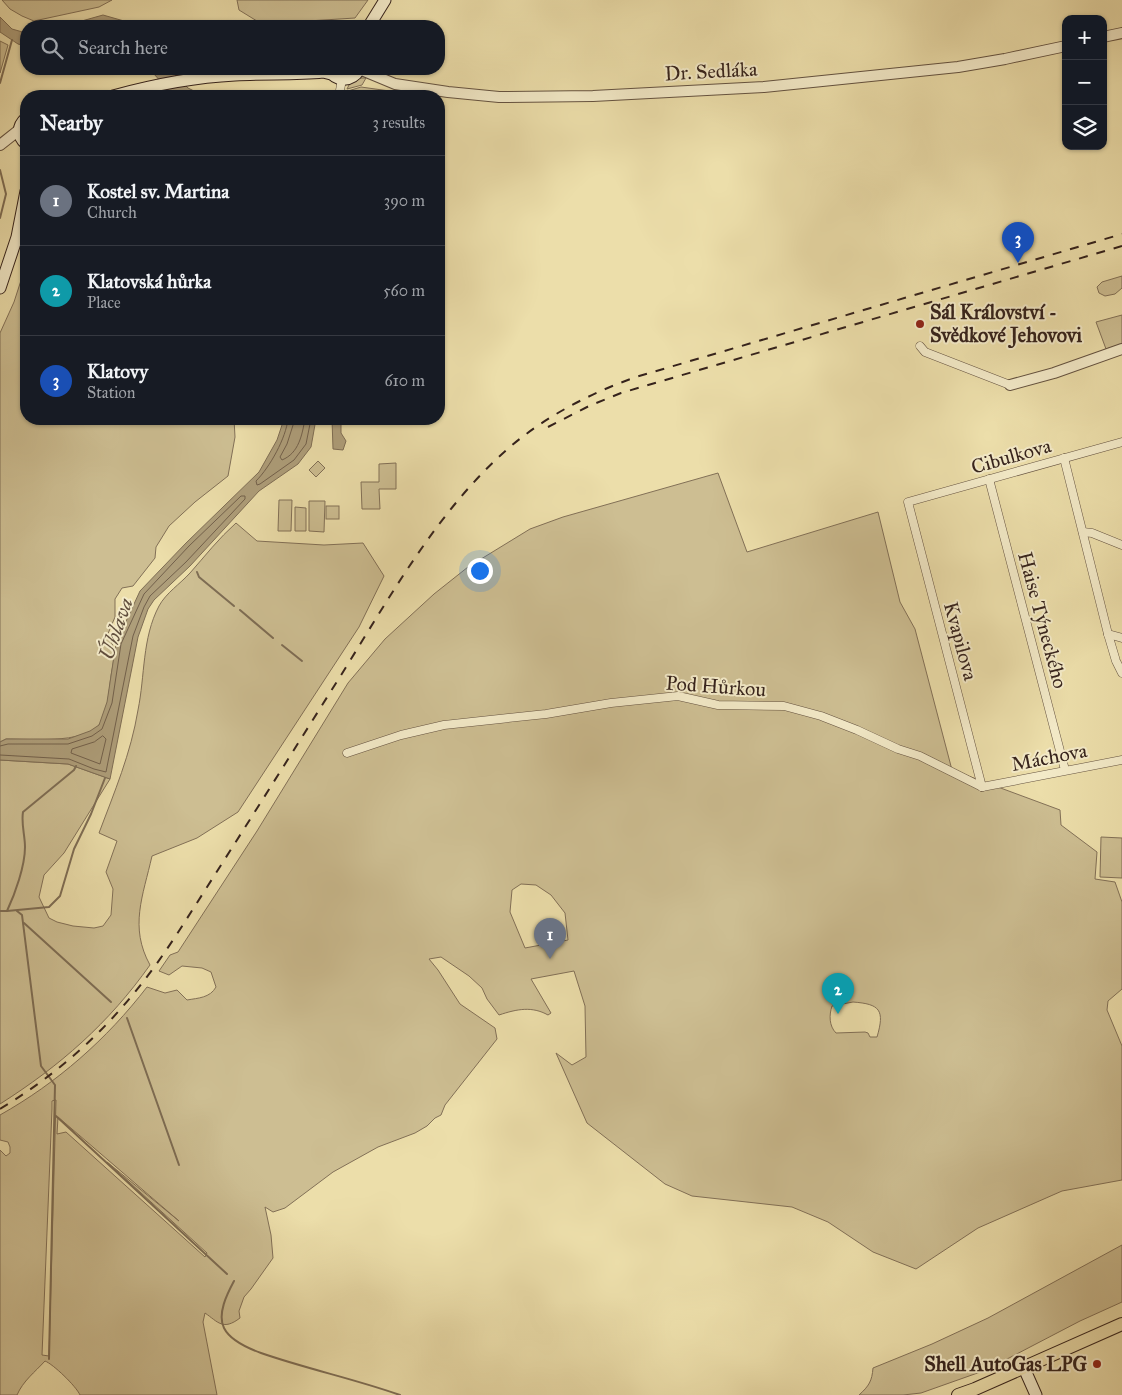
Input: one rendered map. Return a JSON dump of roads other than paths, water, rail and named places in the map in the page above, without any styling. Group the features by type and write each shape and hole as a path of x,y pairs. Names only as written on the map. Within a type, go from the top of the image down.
{"main road":[{"path":"373,20 385,0"},
{"path":"135,90 213,76 240,75"},
{"path":"336,75 342,79"},
{"name":"Dr. Sedláka","path":"342,79 350,78 353,75"},
{"path":"0,288 17,237 20,222"},
{"path":"958,1395 1122,1324"},
{"path":"1024,1368 1036,1395"}],"street":[{"path":"1107,36 1122,33"},
{"name":"Dr. Sedláka","path":"445,92 499,97 593,96 764,87 958,67 1062,47"},
{"name":"Dr. Sedláka","path":"373,75 395,84 435,90"},
{"path":"340,90 342,79"},
{"path":"2,144 20,139"},
{"path":"920,346 925,352 1010,385 1054,373 1122,349"},
{"name":"Cibulkova","path":"908,502 1122,442"},
{"path":"1064,458 1108,634 1116,661 1122,673"},
{"name":"Haise Týneckého","path":"989,479 1065,770"},
{"name":"Kvapilova","path":"908,502 982,788"},
{"path":"1083,532 1092,533 1122,545"},
{"path":"1108,634 1122,638"},
{"name":"Pod Hůrkou","path":"347,753 401,735 444,725 546,714 611,703 678,696 718,705 784,706 821,716 898,749 920,756 982,788"},
{"name":"Máchova","path":"982,788 1122,760"}],"water":[{"path":"103,15 120,20 85,20"},
{"path":"0,17 12,29 20,31 20,44 18,44 0,32"},
{"path":"155,75 175,75 192,90 169,90"},
{"path":"282,425 315,425 311,447 298,464 259,491 190,566 154,600 148,609 138,637 110,779 68,764 0,760 0,742 6,739 68,739 90,731 99,725 107,702 116,643 140,591 259,472 277,440"},
{"path":"332,425 341,425 341,433 346,441 343,450 333,449"}],"waterway":[{"path":"0,83 12,40"},
{"path":"0,170 6,194 0,218"},
{"path":"197,572 199,577 234,606"},
{"path":"240,610 273,638"},
{"path":"282,645 302,661"},
{"path":"0,911 7,911 16,888 25,855 23,812 74,770 76,766"},
{"path":"7,911 49,907 60,896 74,849 91,814 105,778"},
{"path":"17,911 22,915 41,1066 55,1085 49,1359"},
{"path":"24,923 111,1002"},
{"path":"127,1018 179,1165"},
{"path":"56,1116 227,1274"},
{"path":"234,1281 222,1310 222,1322 224,1328 235,1340 261,1353 400,1395"}],"railway":[{"path":"0,1109 28,1091 77,1053 120,1010 140,986 177,934 412,562 458,500 484,472 525,435 570,406 636,377 1122,234"},
{"path":"548,427 589,406 621,393 1122,246"}],"place":[{"name":"Klatovy","path":"1018,263"},
{"name":"Sál Království - Svědkové Jehovovi","path":"920,324"},
{"name":"Kostel sv. Martina","path":"550,959"},
{"name":"Klatovská hůrka","path":"838,1014"},
{"name":"Shell AutoGas LPG","path":"1097,1364"}],"water label":[{"name":"Úhlava","path":"116,629"}]}
